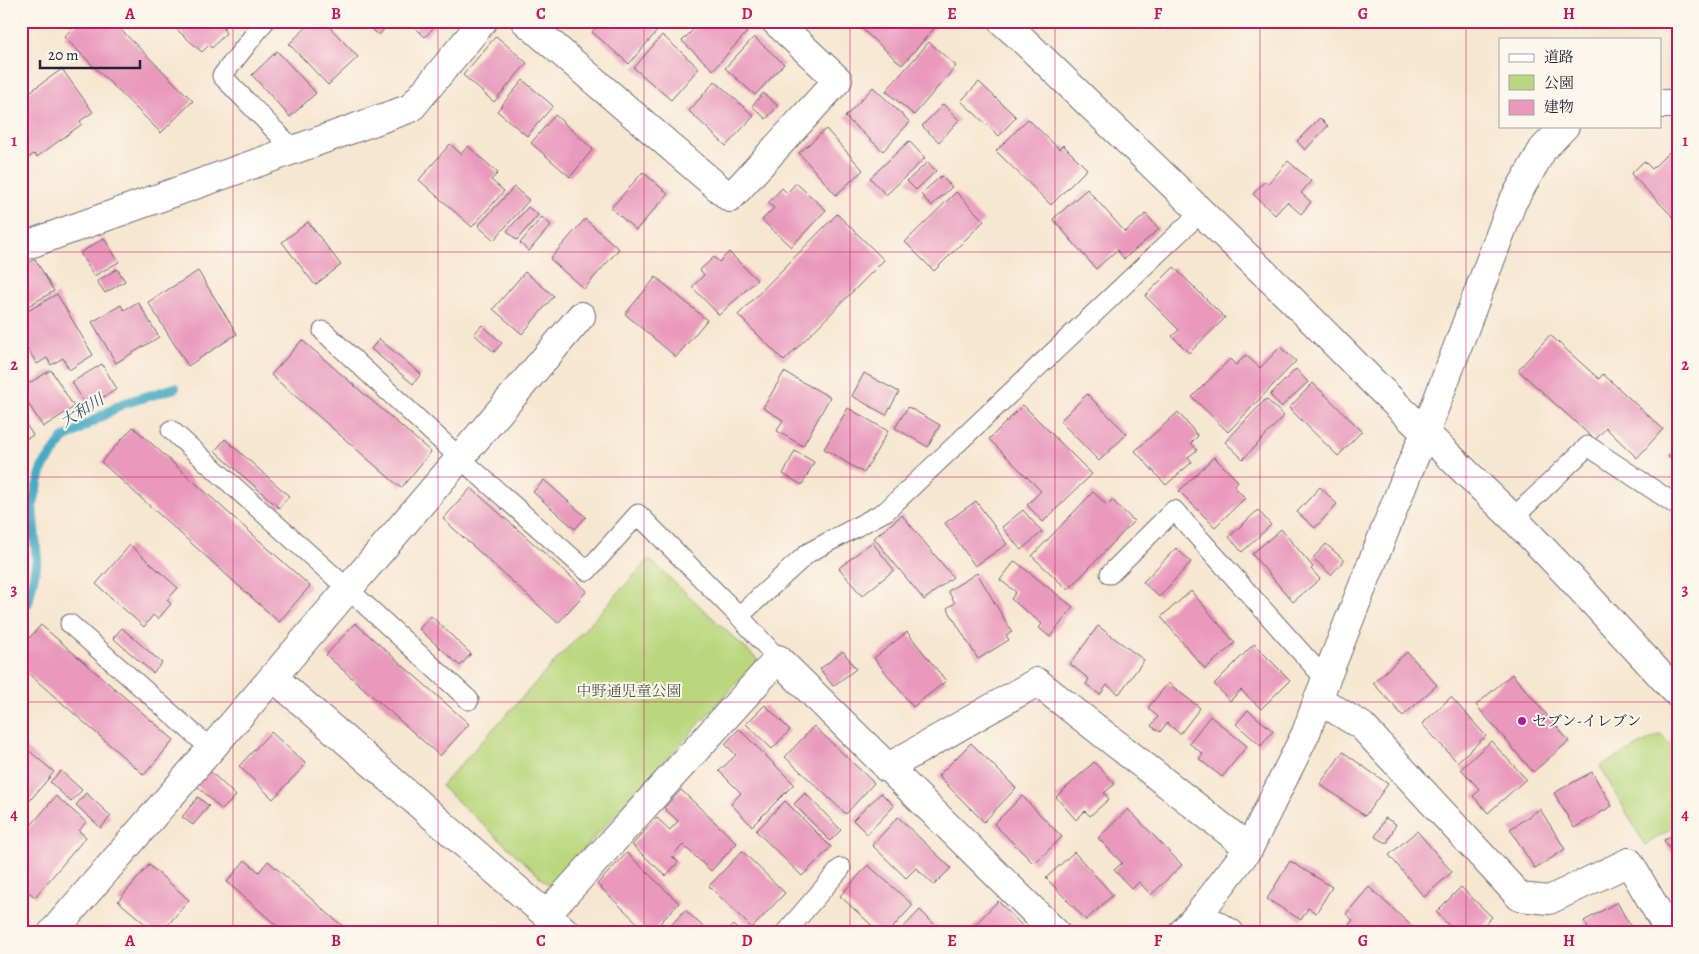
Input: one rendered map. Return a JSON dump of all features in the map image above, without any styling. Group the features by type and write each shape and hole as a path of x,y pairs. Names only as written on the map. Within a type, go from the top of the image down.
{"street":[{"path":"21,247 411,108 483,21"},
{"path":"525,21 730,198 838,80 775,21"},
{"path":"1002,21 1022,38 1289,297 1513,518 1678,694"},
{"path":"1662,104 1678,104"},
{"path":"1230,933 1190,924 1249,848 1306,734 1425,433 1512,203 1543,149 1564,128"},
{"path":"52,933 581,316"},
{"path":"546,915 778,659 1056,933"},
{"path":"273,677 567,933"},
{"path":"887,768 1037,682 1249,848"},
{"path":"1322,690 1362,726 1520,897 1549,900 1630,862 1670,933"}],"lane":[{"path":"265,21 222,76 294,150"},
{"path":"739,616 808,553 886,511 1201,212"},
{"path":"323,331 460,458 587,571 638,514 739,616 778,659"},
{"path":"170,430 470,700"},
{"path":"1513,518 1588,446 1678,506"},
{"path":"1110,574 1174,510 1322,690"},
{"path":"70,624 211,749"},
{"path":"785,933 842,868"}],"green space":[{"name":"中野通児童公園","path":"649,559 758,660 550,886 441,786"},
{"path":"1661,734 1678,754 1678,825 1645,845 1600,766"}],"building":[{"path":"79,21 112,21 193,101 161,133 64,37"},
{"path":"179,21 237,21 234,25 230,22 223,29 226,33 212,48 209,45 202,52 174,27"},
{"path":"313,21 324,21 358,57 328,85 289,44"},
{"path":"362,21 391,21 379,35"},
{"path":"408,21 432,21 436,25 425,37"},
{"path":"601,21 648,21 658,30 629,64 592,32"},
{"path":"689,21 734,21 747,32 713,70 682,41 696,27"},
{"path":"853,21 934,21 938,24 902,65"},
{"path":"662,35 699,68 671,100 634,68"},
{"path":"496,36 527,63 494,102 463,75"},
{"path":"754,37 784,64 755,95 725,68"},
{"path":"929,42 956,66 914,115 886,91"},
{"path":"277,51 316,93 290,117 252,75"},
{"path":"62,69 93,112 80,121 82,124 37,157 34,154 21,163 21,98"},
{"path":"523,80 553,106 527,136 497,111"},
{"path":"715,81 754,116 726,146 689,111"},
{"path":"979,82 1016,117 999,136 961,101"},
{"path":"873,87 910,122 883,151 845,117"},
{"path":"763,93 778,106 766,119 752,106"},
{"path":"943,104 959,120 939,142 922,126"},
{"path":"555,115 593,149 570,177 531,143"},
{"path":"1320,118 1328,126 1305,150 1297,141"},
{"path":"1028,119 1059,149 1063,145 1087,169 1051,205 996,151"},
{"path":"826,129 863,170 836,195 799,153"},
{"path":"909,141 925,158 886,195 870,178"},
{"path":"450,144 461,154 468,146 498,173 491,180 504,191 472,227 419,180"},
{"path":"1675,146 1678,148 1678,222 1631,174 1644,161 1652,169"},
{"path":"1288,161 1311,181 1301,193 1311,202 1301,214 1287,202 1275,215 1253,194 1265,181 1268,184"},
{"path":"928,162 936,171 916,190 907,181"},
{"path":"643,172 668,194 636,230 611,208"},
{"path":"941,176 952,187 931,206 921,194"},
{"path":"796,183 826,210 791,247 762,220 774,208 768,203 782,188 787,193"},
{"path":"514,187 529,200 494,240 478,226"},
{"path":"1087,189 1125,232 1146,214 1159,229 1124,259 1117,250 1096,269 1053,219"},
{"path":"956,192 984,221 934,271 905,242"},
{"path":"528,207 538,215 517,240 507,231"},
{"path":"837,214 884,260 784,361 738,315"},
{"path":"542,217 551,225 529,251 520,243"},
{"path":"585,219 619,249 584,289 550,259"},
{"path":"308,222 341,265 315,285 282,242"},
{"path":"104,238 119,262 94,276 80,253"},
{"path":"729,252 757,280 719,315 692,287 704,275 700,270 714,257 719,262"},
{"path":"35,259 54,291 21,310 21,267"},
{"path":"1174,267 1225,318 1189,353 1172,336 1179,330 1145,296"},
{"path":"117,269 125,281 105,293 97,281"},
{"path":"198,271 237,334 188,366 148,302"},
{"path":"525,272 554,296 522,334 493,309"},
{"path":"656,277 707,320 676,357 625,314"},
{"path":"57,294 93,355 69,370 63,358 51,365 47,358 37,364 21,338 21,315"},
{"path":"138,302 159,337 116,363 92,322 121,305 124,310"},
{"path":"482,325 502,343 494,352 474,334"},
{"path":"1550,335 1599,379 1603,374 1663,429 1637,458 1606,428 1595,440 1518,370"},
{"path":"379,339 421,374 413,384 371,349"},
{"path":"302,340 431,452 401,488 271,375"},
{"path":"1280,347 1296,361 1228,432 1192,397 1230,359 1236,365 1246,355 1260,368"},
{"path":"102,364 117,389 87,407 72,382"},
{"path":"1296,369 1308,382 1281,407 1270,395"},
{"path":"51,370 74,407 43,427 21,392 21,388"},
{"path":"784,372 830,397 803,446 777,431 783,420 763,408"},
{"path":"864,373 899,392 886,415 852,396"},
{"path":"1313,383 1362,431 1338,456 1289,408"},
{"path":"1087,394 1127,434 1099,461 1060,421"},
{"path":"1266,399 1284,416 1243,459 1225,442"},
{"path":"1023,405 1092,474 1043,522 1027,505 1041,491 989,439"},
{"path":"908,407 940,425 928,447 895,428"},
{"path":"848,408 888,431 864,473 824,449"},
{"path":"1178,412 1198,436 1191,443 1197,450 1188,457 1192,462 1166,485 1135,451"},
{"path":"21,417 33,435 21,442"},
{"path":"133,427 310,586 279,622 101,462"},
{"path":"225,439 289,496 279,508 215,451"},
{"path":"1678,444 1678,464 1668,457"},
{"path":"795,451 814,462 802,485 783,474"},
{"path":"1214,457 1238,481 1234,486 1245,498 1215,527 1179,491"},
{"path":"544,480 586,517 575,529 533,492"},
{"path":"1320,487 1337,504 1315,528 1297,512"},
{"path":"471,488 587,591 558,623 443,519"},
{"path":"1093,492 1107,505 1112,500 1134,521 1068,590 1032,556"},
{"path":"976,501 1007,544 975,566 945,523"},
{"path":"1023,510 1042,532 1021,550 1002,527"},
{"path":"1258,510 1271,525 1242,552 1229,537"},
{"path":"902,515 953,577 924,600 874,538"},
{"path":"1281,529 1313,567 1311,569 1320,579 1293,602 1252,554"},
{"path":"872,542 894,570 862,596 839,568"},
{"path":"1326,544 1344,560 1331,575 1313,558"},
{"path":"130,545 178,588 167,600 171,604 158,619 153,615 144,627 96,584"},
{"path":"1176,548 1191,562 1159,597 1143,582"},
{"path":"1015,561 1073,607 1050,637 1039,628 1042,624 1011,599 1016,592 1000,580"},
{"path":"977,573 1012,632 1006,635 1009,640 978,659 947,608 955,603 948,591"},
{"path":"1191,591 1235,643 1205,669 1161,617"},
{"path":"431,616 471,654 460,666 419,629"},
{"path":"355,623 469,724 440,756 326,655"},
{"path":"41,625 174,740 144,775 21,667 21,647"},
{"path":"1098,626 1144,660 1119,694 1107,685 1100,695 1086,684 1089,679 1070,664"},
{"path":"122,628 162,663 153,673 113,638"},
{"path":"907,632 946,681 913,707 874,658"},
{"path":"1254,644 1290,680 1261,709 1241,690 1230,701 1214,684"},
{"path":"843,651 856,669 833,686 820,669"},
{"path":"1407,652 1437,685 1403,716 1373,683"},
{"path":"1512,674 1569,741 1533,772 1476,705"},
{"path":"1168,683 1200,708 1180,734 1167,723 1160,732 1151,726 1158,717 1148,708"},
{"path":"1451,697 1486,736 1457,762 1422,724"},
{"path":"765,705 790,730 772,749 746,724"},
{"path":"1248,710 1273,731 1261,746 1236,724"},
{"path":"1210,716 1247,746 1222,777 1199,759 1203,754 1189,743"},
{"path":"814,726 874,783 846,814 785,757"},
{"path":"739,729 794,784 752,826 731,804 741,793 719,771 736,755 725,744"},
{"path":"271,732 306,764 273,799 239,766"},
{"path":"1491,741 1526,779 1488,813 1473,796 1480,790 1461,769"},
{"path":"971,743 1016,788 984,822 938,776"},
{"path":"21,744 54,772 21,811"},
{"path":"1343,752 1388,784 1365,816 1320,784"},
{"path":"1094,762 1115,784 1104,793 1109,799 1090,816 1085,811 1076,820 1056,797"},
{"path":"61,771 82,790 71,802 50,782"},
{"path":"210,771 236,796 222,810 196,785"},
{"path":"1592,772 1612,806 1574,828 1554,793"},
{"path":"681,790 737,843 711,871 683,845 672,856 678,862 666,876 632,845 657,818 670,830 678,821 664,808"},
{"path":"86,793 111,816 101,828 76,805"},
{"path":"805,793 841,830 830,841 794,804"},
{"path":"881,793 894,806 867,834 853,820"},
{"path":"56,796 86,822 79,831 86,837 35,897 21,886 21,837"},
{"path":"1022,796 1062,837 1034,864 994,824"},
{"path":"198,797 209,806 193,825 182,817"},
{"path":"785,801 831,847 802,876 756,831"},
{"path":"1128,809 1182,865 1151,895 1139,882 1132,889 1114,870 1122,863 1098,838"},
{"path":"1540,809 1565,849 1535,869 1510,829"},
{"path":"898,817 951,868 934,885 916,868 906,878 872,845"},
{"path":"1385,818 1396,824 1387,843 1375,837"},
{"path":"1417,831 1452,872 1424,897 1389,855"},
{"path":"1678,832 1678,863 1664,840"},
{"path":"742,851 785,893 752,928 709,886"},
{"path":"1074,852 1113,895 1086,920 1046,878"},
{"path":"627,853 679,903 651,933 648,933 597,884"},
{"path":"245,860 259,872 268,861 348,931 347,933 285,933 227,882"},
{"path":"1290,861 1332,887 1316,913 1308,908 1301,920 1267,899"},
{"path":"149,865 189,900 161,933 156,933 118,901"},
{"path":"868,865 913,905 888,933 880,933 840,896"},
{"path":"1369,887 1415,929 1412,933 1348,933 1345,930 1353,920 1346,914"},
{"path":"1461,887 1492,917 1476,933 1456,933 1436,912"},
{"path":"998,901 1029,933 967,933"},
{"path":"1617,902 1634,933 1591,933 1584,921"},
{"path":"685,910 710,933 664,933"},
{"path":"920,910 943,933 898,933"},
{"path":"733,925 741,933 726,933"}],"waterway":[{"name":"大和川","path":"21,611 28,603 37,560 32,507 42,468 63,439 122,404 175,388"}],"place":[{"name":"セブン-イレブン","path":"1522,721"}]}
